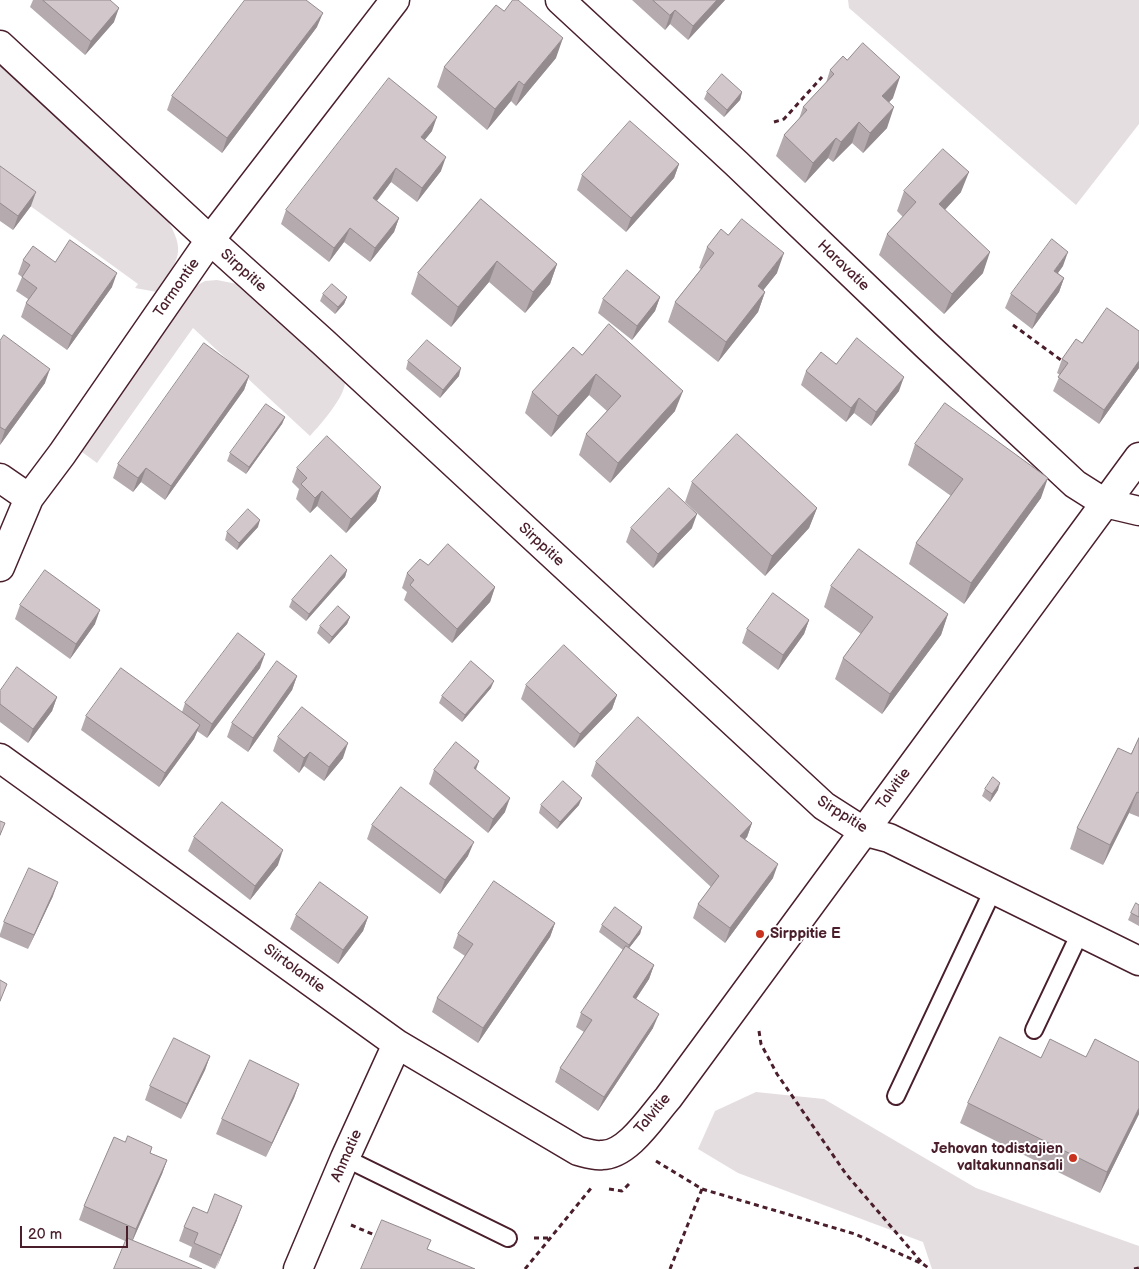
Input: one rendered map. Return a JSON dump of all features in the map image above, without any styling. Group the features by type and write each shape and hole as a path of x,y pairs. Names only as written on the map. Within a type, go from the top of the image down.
{"street":[{"name":"Tarmontie","path":"0,567 29,498 62,454 210,240 395,0"},
{"name":"Haravatie","path":"560,0 737,164 926,346 1074,484 1105,503 1139,511"},
{"name":"Sirppitie","path":"0,45 824,806 863,831 889,838 1139,961"},
{"name":"Talvitie","path":"602,1156 616,1152 630,1142 668,1098 1139,457"},
{"path":"0,478 29,498"},
{"name":"Siirtolantie","path":"0,758 397,1044 578,1151 602,1156"},
{"name":"Ahmatie","path":"298,1269 345,1158 397,1044"}],"lane":[{"path":"896,1096 993,890"},
{"path":"1034,1030 1080,933"},
{"path":"345,1158 508,1238"}],"path":[{"path":"774,122 784,119 822,77"},
{"path":"1013,325 1065,363"},
{"path":"746,990 756,1019 761,1044 777,1074 846,1174 930,1269"},
{"path":"630,1142 654,1160 702,1189 855,1234 924,1264"},
{"path":"525,1269 592,1186"},
{"path":"670,1269 702,1189"},
{"path":"346,1223 382,1238"},
{"path":"1134,1269 1139,1268"}],"shaded area":[{"path":"848,0 1139,0 1139,124 1076,205 849,8"},
{"path":"0,61 165,216 176,239 178,255 157,292 135,288 138,284 0,184"},
{"path":"217,280 237,284 246,290 345,381 337,402 310,436 193,328 97,463 82,452 80,446 194,287 205,281"},
{"path":"756,1092 824,1099 976,1188 1139,1246 1139,1269 932,1269 923,1242 738,1173 698,1149 715,1111"}],"building":[{"path":"43,0 110,0 119,8 91,41"},
{"path":"245,0 306,0 323,13 227,138 172,96"},
{"path":"513,0 518,0 563,38 524,85 519,81 495,109 444,67 496,5 504,11"},
{"path":"653,0 717,0 693,26 675,10 670,15"},
{"path":"863,43 900,77 882,96 894,107 870,133 859,122 841,142 836,138 813,163 784,135 807,110 803,107 834,74 830,70 843,56 847,60"},
{"path":"722,74 742,92 727,110 707,92"},
{"path":"389,78 437,117 421,137 446,157 422,188 396,168 373,198 399,218 375,248 350,228 334,248 286,210"},
{"path":"630,121 679,164 631,218 582,175"},
{"path":"943,149 969,172 939,204 990,252 952,294 887,234 916,202 904,191"},
{"path":"0,166 36,192 18,216 0,203"},
{"path":"481,199 557,264 533,292 497,261 458,307 418,273"},
{"path":"742,219 784,253 758,286 765,292 726,342 675,302 714,253 707,247 721,229 728,235"},
{"path":"1052,239 1068,252 1054,271 1064,278 1037,314 1011,294"},
{"path":"70,240 117,273 72,336 26,303 37,288 22,277 30,265 23,260 33,246 55,262"},
{"path":"627,270 660,297 637,326 603,299"},
{"path":"332,284 347,297 338,307 323,294"},
{"path":"1107,308 1139,331 1139,361 1104,410 1058,377 1068,363 1062,359 1076,339 1082,343"},
{"path":"609,324 683,391 618,463 586,434 621,396 596,374 558,416 532,392 573,347 582,355"},
{"path":"4,335 50,369 5,430 0,427 0,341"},
{"path":"857,338 904,377 876,412 859,398 851,408 806,371 821,352 836,364"},
{"path":"427,340 461,368 443,390 408,361"},
{"path":"204,343 249,376 171,486 146,468 138,478 118,464"},
{"path":"945,403 1048,478 971,583 916,543 963,479 915,444"},
{"path":"266,404 285,417 249,467 230,453"},
{"path":"737,434 817,508 772,556 692,482"},
{"path":"327,436 381,487 351,519 322,491 315,498 301,484 307,478 297,468"},
{"path":"669,488 697,514 658,554 631,528"},
{"path":"248,509 260,520 239,543 227,532"},
{"path":"448,544 495,587 457,629 410,585 414,580 407,573 420,559 428,565"},
{"path":"859,549 948,614 890,694 843,658 873,617 831,586"},
{"path":"331,555 347,570 309,614 292,600"},
{"path":"45,570 100,610 76,644 20,605"},
{"path":"773,593 809,620 783,655 747,629"},
{"path":"338,606 350,617 332,637 320,626"},
{"path":"238,633 265,654 212,724 185,703"},
{"path":"564,645 617,695 580,734 526,685"},
{"path":"277,661 297,676 253,738 232,723"},
{"path":"471,661 494,681 465,715 442,696"},
{"path":"17,667 57,697 33,729 0,704 0,691"},
{"path":"121,668 200,725 165,773 86,716"},
{"path":"302,707 348,743 329,767 310,752 304,758 278,737"},
{"path":"638,717 752,823 740,836 778,864 730,928 698,904 719,876 596,762"},
{"path":"1139,738 1139,793 1137,792 1110,845 1077,828 1118,748 1131,754"},
{"path":"456,742 479,761 474,768 510,798 493,819 434,770"},
{"path":"993,777 1000,783 992,794 985,789"},
{"path":"563,781 582,798 560,822 541,805"},
{"path":"401,787 474,842 445,880 372,825"},
{"path":"222,802 283,850 255,886 194,837"},
{"path":"0,821 5,823 0,835"},
{"path":"29,868 58,882 34,935 4,922"},
{"path":"494,881 555,923 483,1028 437,998 473,944 458,934"},
{"path":"320,882 368,917 343,950 296,915"},
{"path":"1136,903 1139,905 1139,917 1131,913"},
{"path":"615,907 642,927 629,945 602,925"},
{"path":"626,946 654,965 633,997 659,1014 604,1097 560,1068 592,1020 581,1013"},
{"path":"0,980 7,984 0,1001"},
{"name":"Jehovan todistajien valtakunnansali","path":"1000,1037 1041,1058 1050,1039 1086,1057 1095,1039 1139,1062 1139,1108 1107,1172 968,1103"},
{"path":"174,1038 210,1056 187,1104 150,1086"},
{"path":"250,1060 299,1084 272,1143 222,1119"},
{"path":"128,1136 152,1147 150,1153 167,1160 136,1229 84,1206 114,1137 125,1142"},
{"path":"215,1194 242,1206 221,1255 194,1243 198,1233 184,1227 193,1207 207,1213"},
{"path":"382,1220 431,1240 427,1249 475,1269 361,1269"},
{"path":"127,1238 202,1269 114,1269"}],"place":[{"name":"Sirppitie E","path":"760,934"},
{"name":"Jehovan todistajien valtakunnansali","path":"1073,1158"}]}
